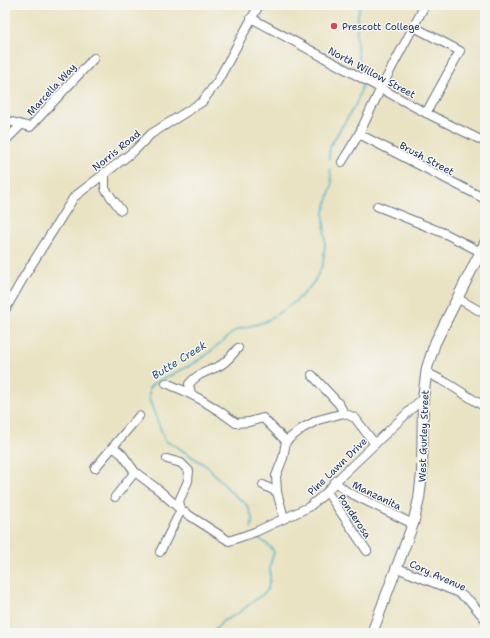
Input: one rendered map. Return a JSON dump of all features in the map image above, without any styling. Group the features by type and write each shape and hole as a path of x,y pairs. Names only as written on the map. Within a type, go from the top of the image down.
{"main road":[{"name":"West Gurley Street","path":"372,633 413,524 419,499 422,473 423,398 426,372 435,343 483,248"}],"street":[{"name":"Norris Road","path":"5,310 74,196 134,151 151,134 202,102 217,82 259,5"},
{"path":"342,162 359,134 381,88 425,5"},
{"name":"North Willow Street","path":"251,18 485,142"},
{"path":"414,27 460,51 426,112"},
{"name":"Marcella Way","path":"21,125 30,127 94,58"},
{"path":"5,120 21,125 5,141"},
{"name":"Brush Street","path":"359,134 485,200"},
{"path":"105,172 105,190 121,210"},
{"path":"377,206 483,248"},
{"path":"457,298 485,314"},
{"path":"191,394 189,384 195,377 220,366 230,359 238,348"},
{"path":"426,372 447,383 485,407"},
{"path":"312,375 339,404 344,413 355,418 375,444"},
{"path":"166,383 191,394 219,410 236,423 249,422 263,418 286,441"},
{"name":"Pine Lawn Drive","path":"134,472 160,490 181,510 229,541 255,532 309,507 327,492 335,482 423,398"},
{"path":"284,518 277,492 276,476 283,458 286,441 303,428 318,420 344,413"},
{"path":"94,468 139,416"},
{"path":"113,447 122,454 134,472 115,497"},
{"path":"160,552 181,510 179,501 188,481 189,471 181,463 167,459"},
{"name":"Manzanita","path":"335,482 346,491 413,524"},
{"path":"263,485 277,492"},
{"name":"Ponderosa","path":"327,492 367,551"},
{"name":"Cory Avenue","path":"397,568 457,592 470,601 485,619"}],"waterway":[{"name":"Butte Creek","path":"360,5 357,21 357,36 360,67"},
{"name":"Butte Creek","path":"329,159 330,146 356,104 363,83"},
{"name":"Butte Creek","path":"251,529 253,519 247,505 231,492 208,467 174,445 165,441 149,399 149,388 153,384 191,365 205,356 236,330 270,319 296,301 310,287 323,264 325,244 324,212 332,185 330,169"},
{"name":"Butte Creek","path":"212,633 223,621 237,614 267,591 270,580 270,565 274,552 256,536"}],"place":[{"name":"Prescott College","path":"334,26"}]}
